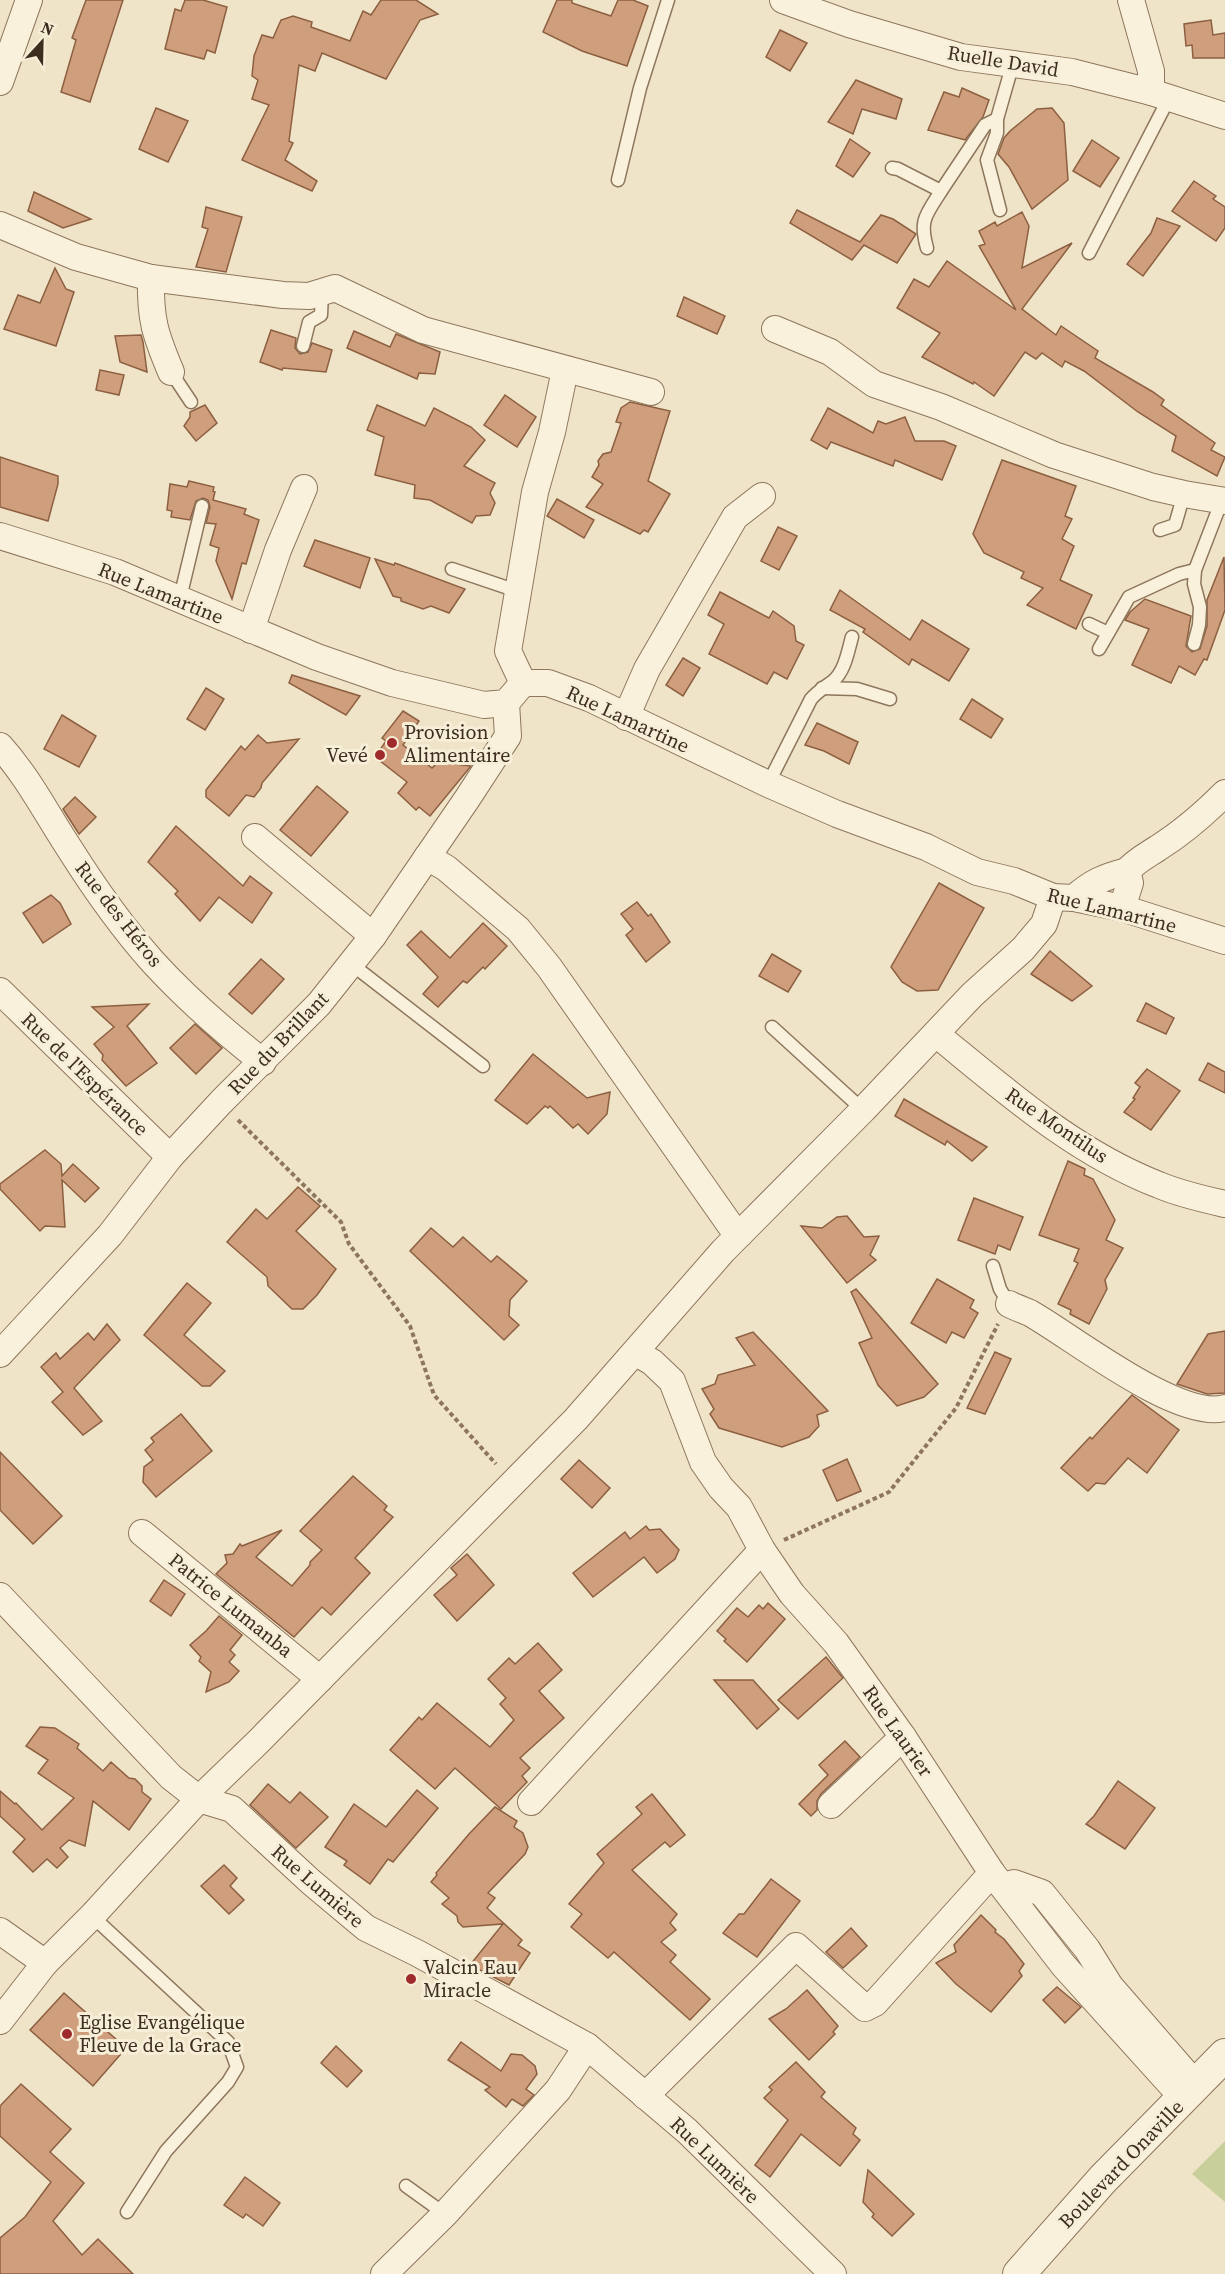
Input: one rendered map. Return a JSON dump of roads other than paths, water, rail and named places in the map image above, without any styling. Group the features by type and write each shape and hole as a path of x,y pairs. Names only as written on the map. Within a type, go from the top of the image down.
{"street":[{"path":"0,82 29,0"},
{"name":"Ruelle David","path":"783,0 849,24 961,57 1072,72 1160,95 1225,116"},
{"path":"1131,0 1160,95"},
{"path":"0,225 76,257 151,278 283,295 309,296 335,288 423,330 651,392"},
{"path":"151,278 150,309 155,335 171,372"},
{"path":"775,329 830,352 874,384 898,390 1054,454 1184,494 1223,500"},
{"path":"506,703 524,683 508,651 535,492 552,432 565,370"},
{"path":"251,630 278,550 304,488"},
{"path":"626,717 647,669 735,518 762,496"},
{"name":"Rue Lamartine","path":"0,536 115,572 317,657 392,683 484,705 506,703"},
{"name":"Rue Lamartine","path":"524,683 548,683 589,698 768,784 828,810 926,847 977,872 1014,881 1063,898 1122,908 1225,941"},
{"name":"Rue du Brillant","path":"0,1354 110,1235 170,1156 319,1004 373,936 508,736 506,703"},
{"name":"Rue des Héros","path":"0,746 24,774 70,850 123,925 153,962 216,1022 263,1062"},
{"path":"0,2021 45,1963 92,1916 200,1798 576,1419 723,1251 863,1110 972,995 1023,949 1063,898 1108,876 1127,871 1139,858 1158,848 1186,827 1225,793"},
{"path":"255,837 373,936"},
{"path":"427,856 446,868 518,928 549,967 730,1225 740,1234"},
{"path":"1122,908 1130,883 1127,871"},
{"name":"Rue de l'Espérance","path":"0,992 170,1156"},
{"name":"Rue Montilus","path":"936,1034 1010,1095 1082,1146 1158,1185 1189,1196 1225,1204"},
{"path":"1009,1304 1029,1313 1096,1357 1175,1399 1208,1409 1225,1408"},
{"name":"Rue Laurier","path":"636,1353 652,1362 672,1381 703,1462 721,1488 740,1507 762,1550 792,1594 836,1643 903,1737 998,1879 1064,1966 1189,2091"},
{"name":"Patrice Lumanba","path":"142,1533 320,1678"},
{"path":"531,1802 762,1550"},
{"name":"Rue Lumière","path":"0,1596 171,1777 200,1798 232,1809 311,1882 366,1928 417,1953 587,2046 687,2131 832,2274"},
{"path":"831,1804 903,1737"},
{"path":"645,2096 796,1946 865,2008 875,2003 998,1879"},
{"path":"0,1931 45,1963"},
{"path":"384,2274 445,2214 558,2090 587,2046"},
{"name":"Boulevard Onaville","path":"1019,2274 1102,2178 1225,2055"}],"lane":[{"path":"618,180 640,88 668,0"},
{"path":"1000,210 987,160 997,133 997,119 1013,63"},
{"path":"1089,253 1160,95"},
{"path":"927,249 923,235 924,217 985,125 997,119"},
{"path":"891,168 898,169 941,191"},
{"path":"303,346 309,322 321,315 322,292"},
{"path":"171,372 191,402"},
{"path":"1160,530 1175,525 1184,494"},
{"path":"1194,644 1200,625 1200,607 1194,584 1195,570 1223,500"},
{"path":"180,598 202,506"},
{"path":"452,569 517,591"},
{"path":"1099,649 1129,597 1179,574 1195,570"},
{"path":"1089,624 1108,633"},
{"path":"768,784 811,699 834,680 844,664 852,637"},
{"path":"822,688 857,689 890,699"},
{"path":"350,963 483,1066"},
{"path":"772,1027 863,1110"},
{"path":"993,1266 1000,1289 1009,1304"},
{"path":"92,1916 228,2042 237,2067 228,2082 166,2151 128,2211"},
{"path":"406,2186 445,2214"}],"place":[{"name":"Provision Alimentaire","path":"392,743"},
{"name":"Vevé","path":"380,755"},
{"name":"Valcin Eau Miracle","path":"411,1979"},
{"name":"Eglise Evangélique Fleuve de la Grace","path":"67,2034"}]}
